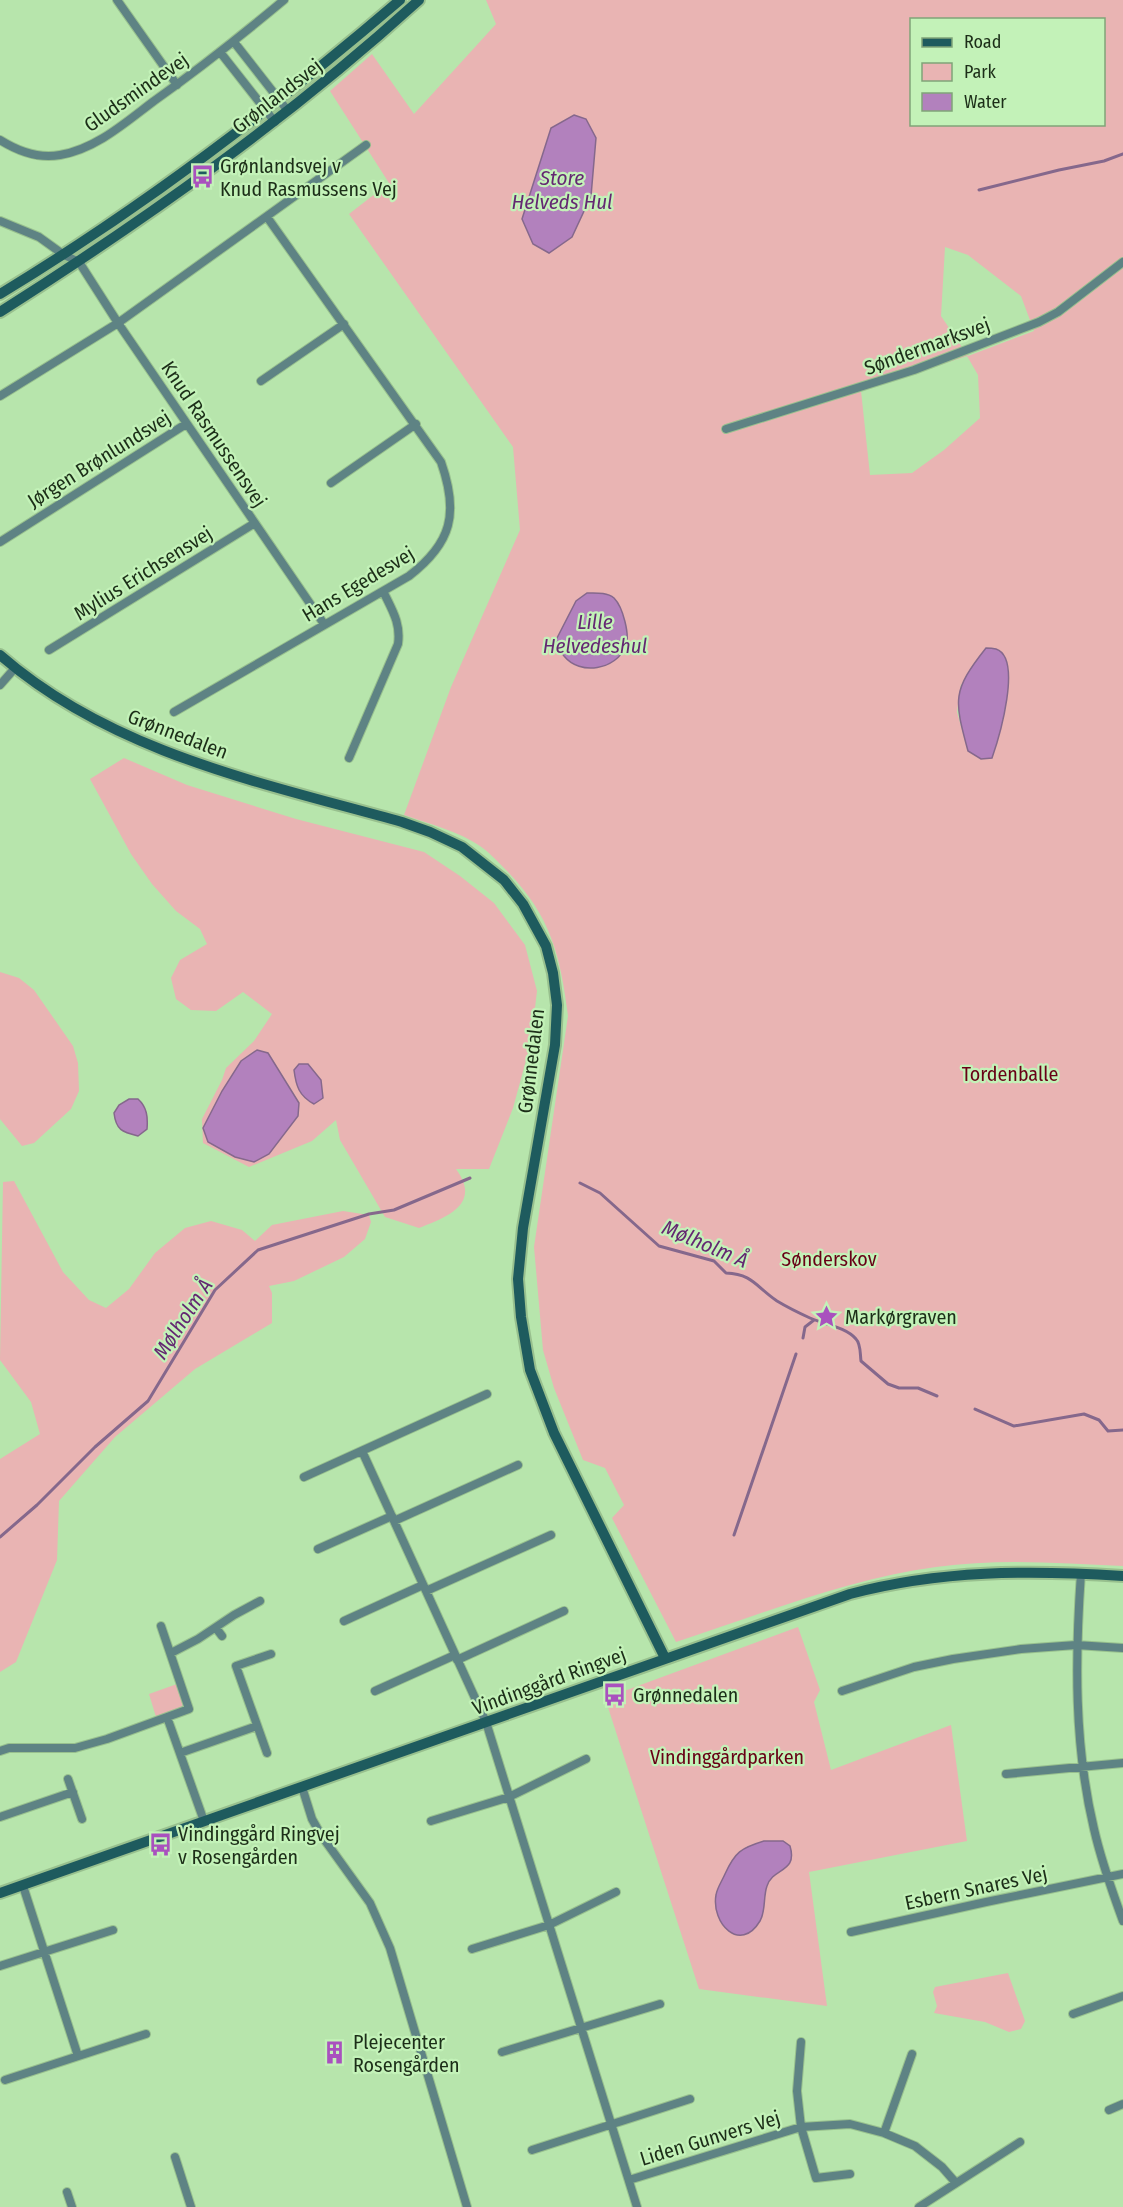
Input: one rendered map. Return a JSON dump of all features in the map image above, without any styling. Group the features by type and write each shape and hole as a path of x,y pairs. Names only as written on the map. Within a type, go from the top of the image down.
{"street":[{"path":"117,0 177,85"},
{"name":"Gludsmindevej","path":"0,140 18,151 39,156 59,156 77,151 110,134 234,42 274,3 284,0"},
{"name":"Grønlandsvej","path":"0,294 64,255 206,156 334,56 400,0"},
{"name":"Grønlandsvej","path":"0,312 151,214 275,122 343,67 419,0"},
{"path":"234,42 288,111"},
{"path":"220,52 275,122"},
{"path":"0,396 118,323 366,145"},
{"name":"Hans Egedesvej","path":"174,712 382,591 428,561 439,547 448,526 451,505 449,484 441,462 267,217"},
{"path":"0,221 49,242 64,255 79,262"},
{"name":"Knud Rasmussensvej","path":"79,262 186,424 324,624"},
{"name":"Søndermarksvej","path":"726,429 914,370 1039,322 1058,312 1123,262"},
{"path":"261,381 344,324"},
{"name":"Jørgen Brønlundsvej","path":"0,542 186,424"},
{"path":"331,483 416,424"},
{"name":"Mylius Erichsensvej","path":"48,650 255,523"},
{"path":"349,758 398,644 400,630 397,618 382,591"},
{"name":"Grønnedalen","path":"0,655 15,668 83,714 162,751 215,769 402,822 462,847 504,880 524,904 546,946 553,973 557,1005 555,1045 523,1228 518,1279 520,1317 530,1370 554,1432 665,1658"},
{"path":"0,685 15,668"},
{"path":"304,1477 487,1394"},
{"path":"362,1451 486,1722 637,2207"},
{"path":"318,1549 518,1465"},
{"path":"344,1621 550,1535"},
{"name":"Vindinggård Ringvej","path":"0,1893 665,1658 876,1587 956,1575 1041,1571 1123,1576"},
{"path":"1081,1573 1076,1645 1077,1704 1082,1767 1094,1829 1123,1921"},
{"path":"171,1653 260,1601"},
{"path":"375,1691 564,1611"},
{"path":"0,1751 9,1748 75,1748 167,1718 189,1708 161,1626"},
{"path":"216,1628 222,1636"},
{"path":"842,1690 914,1667 953,1659 1021,1649 1076,1645 1123,1648"},
{"path":"267,1753 236,1666 271,1654"},
{"path":"167,1718 204,1821"},
{"path":"180,1753 257,1726"},
{"path":"431,1821 509,1797 586,1760"},
{"path":"1006,1774 1123,1762"},
{"path":"68,1779 82,1819"},
{"path":"302,1787 312,1819 321,1835 358,1884 381,1926 397,1971 467,2207"},
{"path":"0,1817 73,1792"},
{"name":"Esbern Snares Vej","path":"851,1932 1123,1874"},
{"path":"23,1886 78,2056"},
{"path":"472,1949 549,1925 616,1892"},
{"path":"0,1966 113,1930"},
{"path":"1073,2014 1123,1996"},
{"path":"502,2052 660,2004"},
{"path":"5,2080 146,2034"},
{"name":"Liden Gunvers Vej","path":"801,2042 796,2091 801,2127 816,2178 850,2174"},
{"path":"884,2133 912,2054"},
{"path":"532,2150 690,2099"},
{"path":"1109,2110 1123,2104"},
{"name":"Liden Gunvers Vej","path":"628,2180 801,2127 850,2124 884,2133 915,2146 942,2167 956,2183"},
{"path":"920,2207 1020,2142"},
{"path":"175,2157 191,2207"},
{"path":"67,2192 72,2207"}],"green space":[{"name":"Sønderskov","path":"486,0 1123,0 1123,1566 1006,1562 959,1564 904,1572 805,1598 676,1642 612,1518 624,1505 605,1468 583,1460 554,1388 543,1350 534,1247 568,1016 556,954 542,918 532,902 520,885 490,854 462,836 404,815 451,687 520,530 513,447 349,214 389,183 330,91 372,54 414,114 496,24","holes":["945,247 968,255 1021,296 1034,331 968,356 941,316","967,356 978,375 980,418 944,450 912,473 870,475 861,391","961,684 1006,707 992,758 968,751 957,712"]},
{"path":"124,758 187,785 296,819 424,852 460,876 494,903 525,945 537,991 531,1042 513,1108 489,1169 456,1169 463,1181 465,1191 458,1208 419,1228 385,1217 340,1140 336,1120 312,1141 249,1167 203,1143 202,1119 226,1068 254,1041 272,1014 243,992 216,1011 191,1010 176,999 171,978 180,960 207,944 200,929 176,911 152,884 131,854 90,779","holes":["257,1050 268,1053 299,1102 203,1128 241,1061"]},
{"path":"0,972 19,978 34,990 73,1046 78,1063 79,1091 71,1109 34,1143 22,1146 0,1119"},
{"path":"14,1181 63,1272 89,1300 106,1308 129,1289 155,1253 185,1228 211,1221 242,1230 255,1241 272,1225 343,1211 369,1215 371,1222 365,1239 344,1257 294,1281 269,1286 272,1293 272,1323 195,1369 115,1437 59,1501 57,1560 16,1662 0,1672 0,1459 40,1434 31,1402 0,1360 3,1182"},
{"name":"Vindinggårdparken","path":"798,1627 820,1690 814,1702 831,1770 951,1725 967,1841 809,1872 827,2006 699,1989 605,1698"},
{"path":"177,1684 183,1705 179,1709 156,1717 149,1694"},
{"path":"1008,1973 1025,2021 1021,2029 1009,2032 985,2022 934,2013 937,2006 933,1992 935,1987"}],"water":[{"name":"Store Helveds Hul","path":"574,115 586,119 596,138 591,196 572,237 549,253 533,244 522,219 551,128"},
{"name":"Lille Helvedeshul","path":"587,593 605,594 614,598 623,614 626,628 627,641 621,654 606,665 597,668 579,666 571,662 561,653 556,640 576,601"},
{"path":"986,648 996,649 1004,655 1008,667 1008,682 1007,699 992,758 981,759 968,751 960,719 959,696 967,675"},
{"path":"257,1050 268,1053 299,1103 298,1116 269,1154 254,1162 235,1157 208,1142 203,1128 241,1061"},
{"path":"299,1064 308,1064 321,1080 323,1098 314,1104 305,1098 297,1086 294,1070"},
{"path":"129,1099 138,1099 146,1112 147,1129 138,1136 118,1127 115,1119 114,1113 119,1105"},
{"path":"764,1841 783,1841 790,1846 791,1861 770,1880 760,1921 752,1931 744,1935 736,1935 722,1924 718,1916 716,1906 718,1887 740,1852"}],"waterway":[{"path":"979,190 1104,161 1123,154"},
{"name":"Mølholm Å","path":"0,1537 37,1505 95,1447 148,1401 215,1290 258,1250 369,1214 394,1210 470,1178"},
{"name":"Mølholm Å","path":"580,1183 600,1193 659,1246 714,1261 726,1273 742,1276 754,1282 789,1308 852,1335 859,1344 861,1361 888,1384 899,1388 918,1388 937,1396"},
{"path":"803,1338 805,1327 814,1320"},
{"path":"734,1535 796,1354"},
{"name":"Mølholm Å","path":"975,1409 1014,1426 1084,1414 1099,1420 1108,1431 1123,1430"}],"place":[{"name":"Grønlandsvej v Knud Rasmussens Vej","path":"202,177"},
{"name":"Markørgraven","path":"827,1317"},
{"name":"Grønnedalen","path":"615,1695"},
{"name":"Vindinggård Ringvej v Rosengården","path":"160,1845"},
{"name":"Plejecenter Rosengården","path":"335,2053"}],"park label":[{"name":"Tordenballe","path":"1010,1074"}]}
